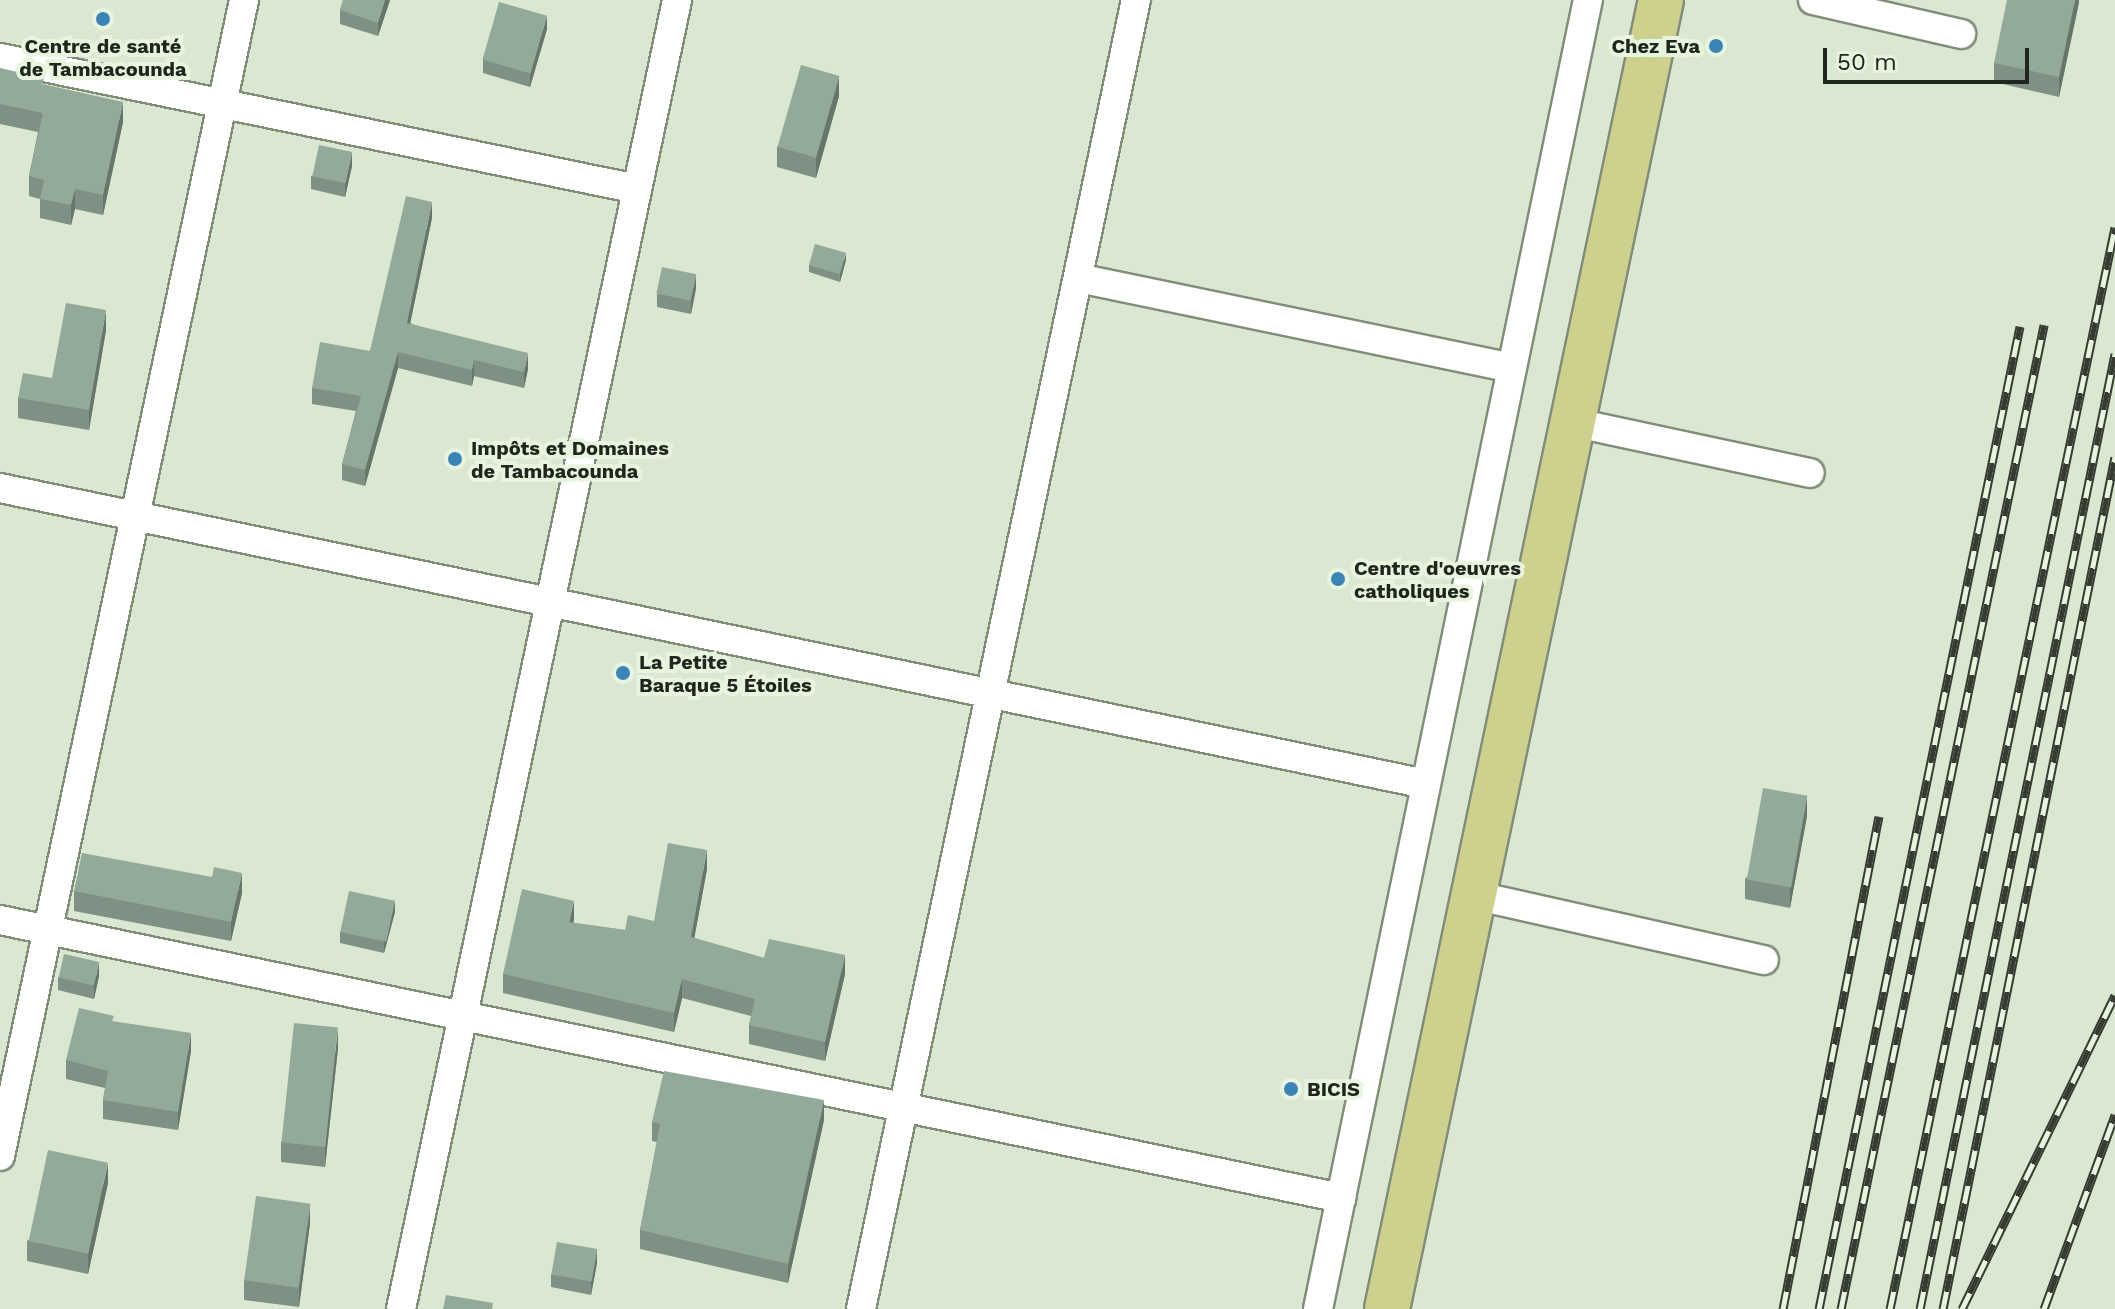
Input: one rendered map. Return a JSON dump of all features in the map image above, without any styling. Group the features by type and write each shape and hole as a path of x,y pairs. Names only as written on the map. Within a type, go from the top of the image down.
{"highway":[{"path":"1387,1309 1661,0"}],"street":[{"path":"0,1156 244,0"},
{"path":"401,1309 677,0"},
{"path":"861,1309 1136,0"},
{"path":"1318,1309 1588,0"},
{"path":"1813,0 1961,34"},
{"path":"0,58 637,189"},
{"path":"1078,278 1512,368"},
{"path":"1572,422 1810,473"},
{"path":"0,488 1426,784"},
{"path":"1473,895 1764,960"},
{"path":"0,920 1341,1198"}],"building":[{"path":"343,0 385,0 378,23 340,10"},
{"path":"2007,0 2075,0 2059,77 1994,63"},
{"path":"499,2 547,16 531,73 482,60"},
{"path":"801,65 839,76 816,158 778,147"},
{"path":"0,68 44,78 42,84 123,102 103,195 75,189 71,205 40,199 44,180 29,176 43,113 0,104"},
{"path":"319,145 352,152 346,183 312,176"},
{"path":"406,196 432,202 407,323 528,353 524,372 474,360 472,370 398,352 365,470 342,464 361,396 312,388 320,342 370,351"},
{"path":"815,244 846,253 840,274 809,265"},
{"path":"662,267 696,274 691,301 656,293"},
{"path":"66,303 106,310 89,410 18,398 23,373 52,378"},
{"path":"1763,788 1807,796 1791,887 1747,880"},
{"path":"668,843 707,850 691,937 764,958 769,939 845,955 825,1042 749,1025 755,999 682,979 674,1013 503,974 522,889 574,901 569,922 625,930 628,915 654,921"},
{"path":"82,853 212,877 214,867 242,873 231,922 74,891"},
{"path":"349,891 395,901 386,942 340,932"},
{"path":"64,954 99,962 94,985 59,977"},
{"path":"79,1008 114,1016 112,1021 191,1033 178,1112 103,1100 108,1071 66,1060"},
{"path":"294,1023 338,1028 325,1147 281,1142"},
{"path":"664,1071 824,1100 788,1264 640,1230 660,1124 652,1122"},
{"path":"48,1150 108,1163 88,1254 29,1241"},
{"path":"256,1196 310,1204 299,1288 244,1280"},
{"path":"557,1242 597,1249 592,1282 551,1274"},
{"path":"446,1295 493,1303 492,1309 443,1309"}],"railway":[{"path":"1890,1309 2115,227"},
{"path":"1841,1309 2044,325"},
{"path":"1819,1309 2020,326"},
{"path":"1920,1309 2115,354"},
{"path":"1943,1309 2115,457"},
{"path":"1783,1309 1879,816"},
{"path":"1962,1309 2115,995"},
{"path":"2044,1309 2115,1115"}],"place":[{"name":"Centre de santé de Tambacounda","path":"103,19"},
{"name":"Chez Eva","path":"1716,46"},
{"name":"Impôts et Domaines de Tambacounda","path":"455,459"},
{"name":"Centre d'oeuvres catholiques","path":"1338,579"},
{"name":"La Petite Baraque 5 Étoiles","path":"623,673"},
{"name":"BICIS","path":"1291,1089"}]}
